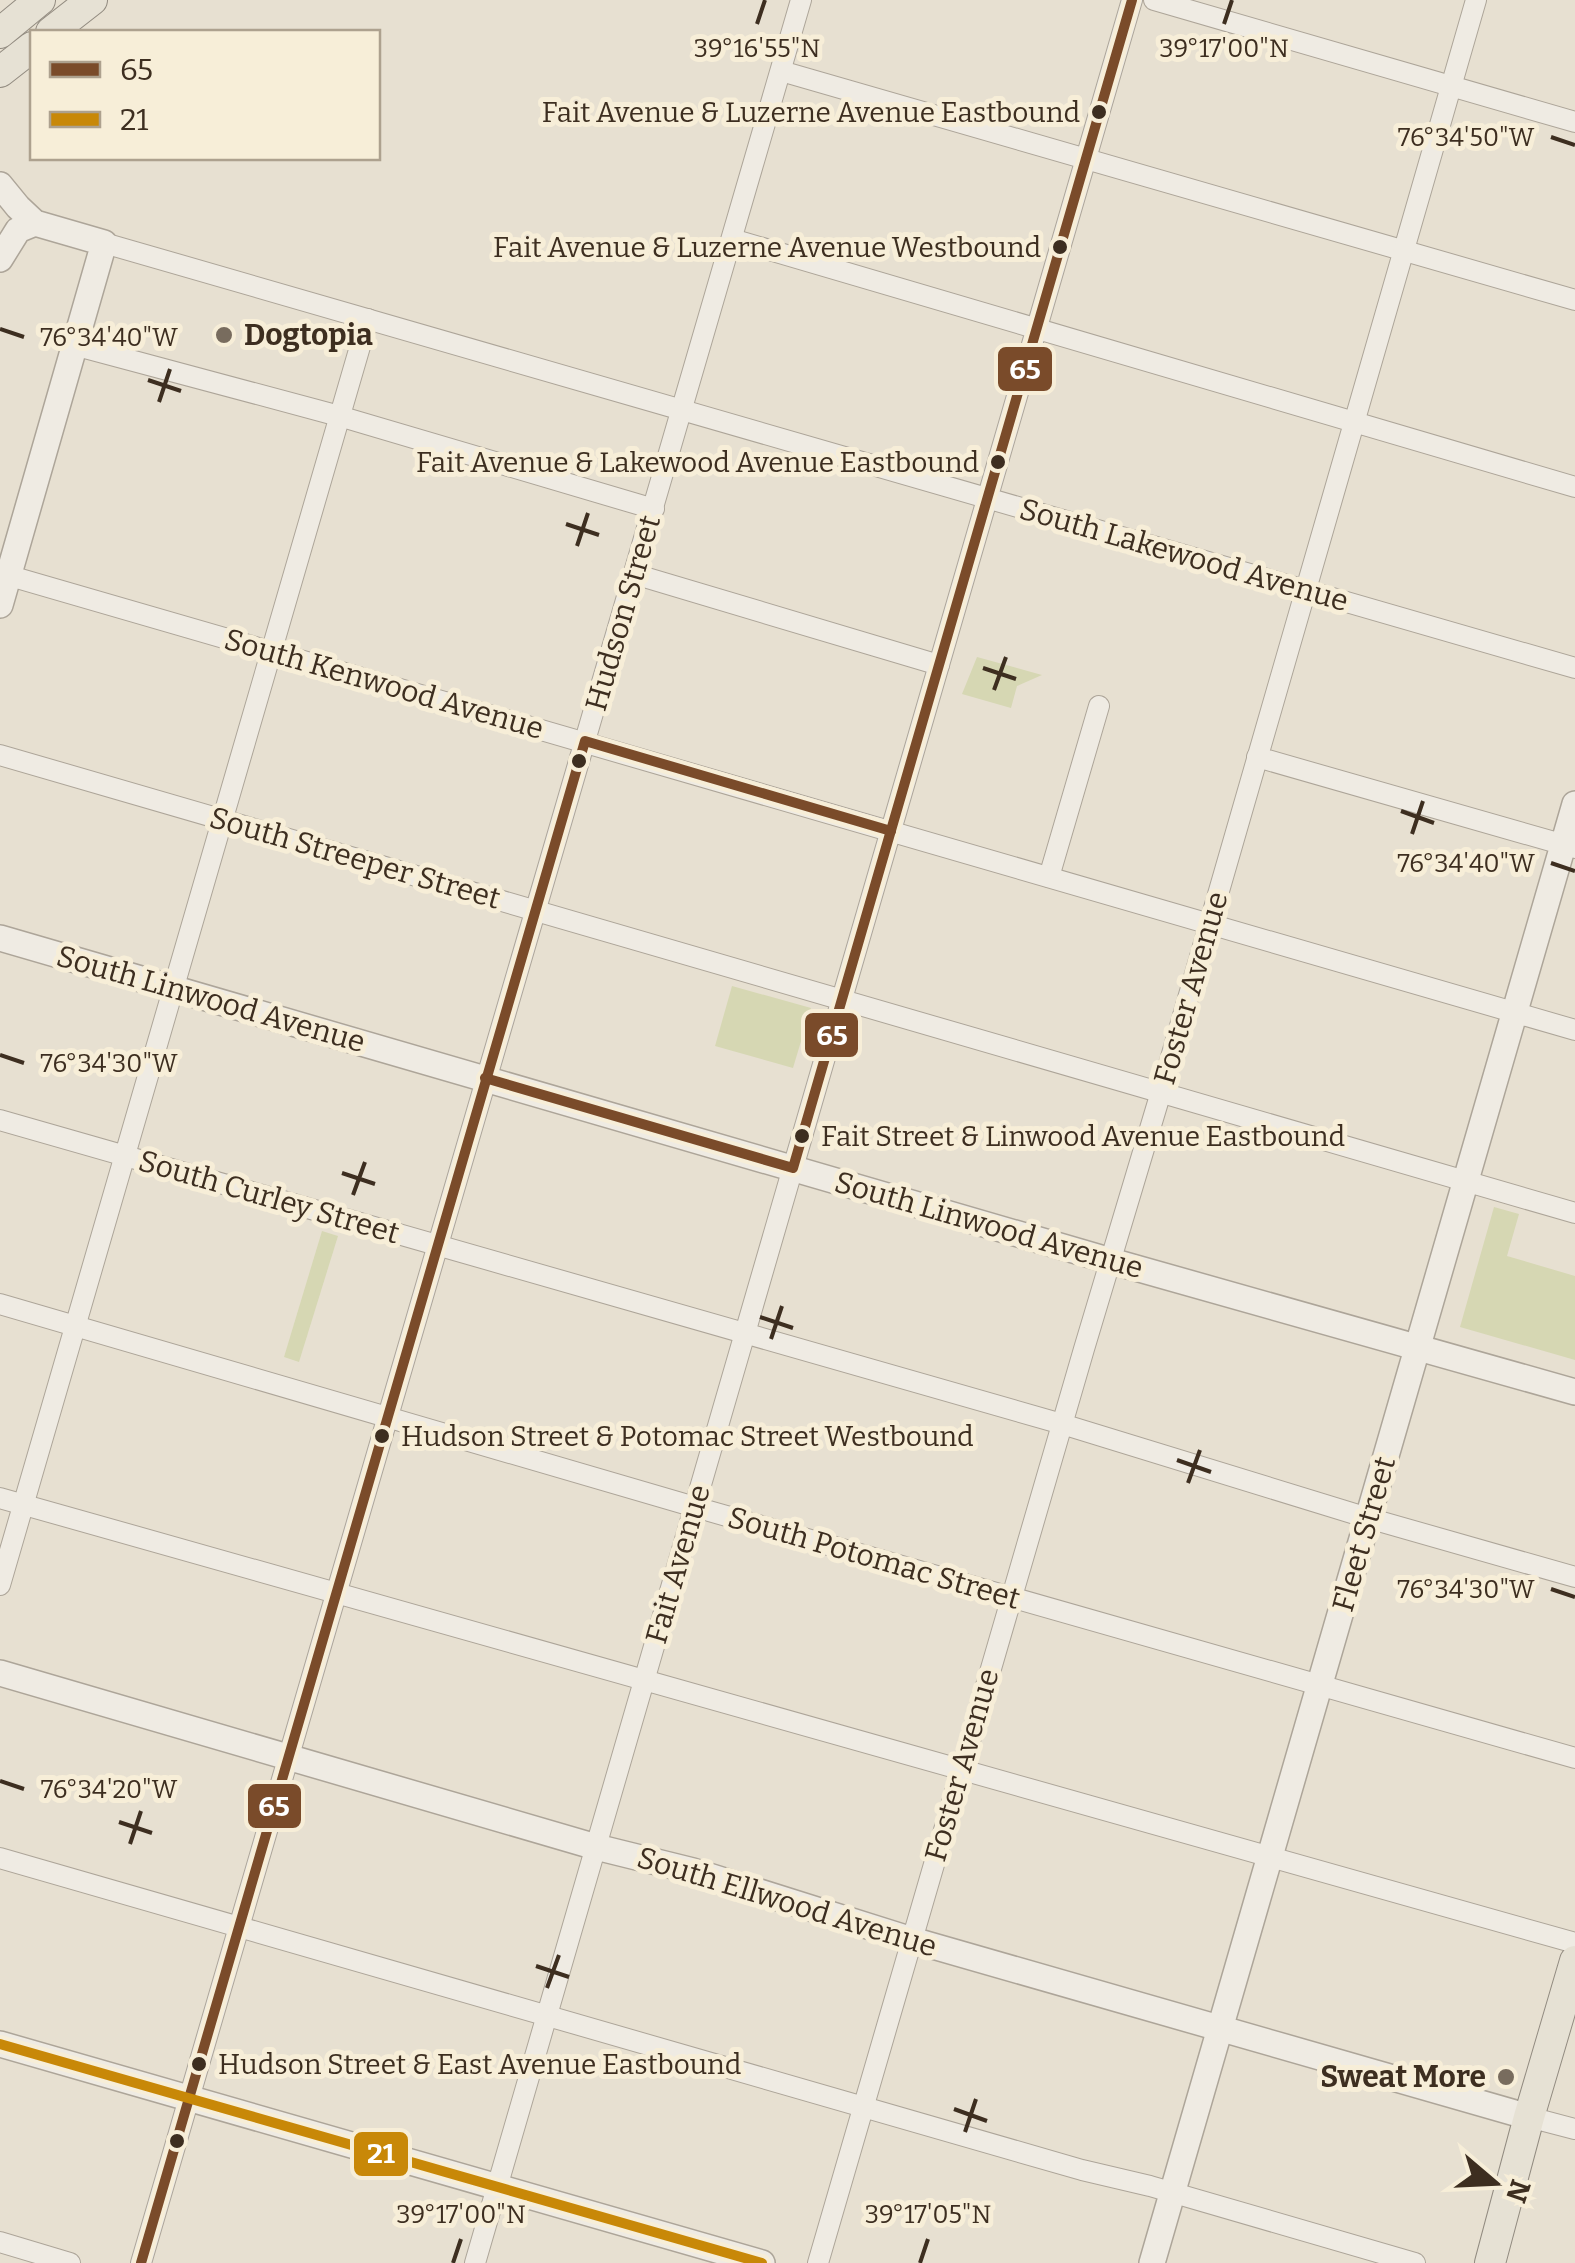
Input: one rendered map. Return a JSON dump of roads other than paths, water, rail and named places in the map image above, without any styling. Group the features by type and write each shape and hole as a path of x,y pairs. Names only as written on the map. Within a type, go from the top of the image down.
{"main road":[{"path":"0,33 40,0"},
{"path":"53,30 92,0"},
{"path":"0,72 30,49"},
{"path":"1490,2263 1575,1960"}],"street":[{"name":"Hudson Street","path":"141,2263 485,1078 784,72 801,0"},
{"name":"Fait Avenue","path":"475,2263 1132,0"},
{"path":"1154,0 1575,122"},
{"name":"Foster Avenue","path":"818,2263 1476,0"},
{"path":"784,72 1575,300"},
{"path":"0,186 35,223 18,230 0,256"},
{"name":"South Lakewood Avenue","path":"35,223 1575,668"},
{"path":"732,239 1575,486"},
{"path":"0,605 4,574 104,242"},
{"path":"0,1585 368,319"},
{"path":"74,344 340,416 654,509"},
{"name":"South Kenwood Avenue","path":"4,574 1575,1030"},
{"path":"634,574 939,665"},
{"path":"1050,877 1099,706"},
{"name":"South Streeper Street","path":"0,755 1575,1213"},
{"path":"1256,756 1569,847"},
{"name":"Fleet Street","path":"1152,2263 1514,1012 1569,847 1575,804"},
{"name":"South Linwood Avenue","path":"0,938 1575,1392"},
{"name":"South Curley Street","path":"0,1120 1062,1424 1575,1577"},
{"name":"South Potomac Street","path":"0,1304 1575,1758"},
{"path":"0,1498 1575,1942"},
{"name":"South Ellwood Avenue","path":"0,1674 596,1847 693,1871 912,1940 1414,2086 1575,2129"},
{"path":"0,1858 1415,2263"},
{"path":"0,2044 762,2263"},
{"path":"0,2242 70,2263"}],"place":[{"name":"Fait Avenue & Luzerne Avenue Eastbound","path":"1099,112"},
{"name":"Fait Avenue & Luzerne Avenue Westbound","path":"1060,247"},
{"name":"Dogtopia","path":"224,335"},
{"name":"Fait Avenue & Lakewood Avenue Eastbound","path":"998,462"},
{"name":"Fait Street & Linwood Avenue Eastbound","path":"802,1136"},
{"name":"Hudson Street & Potomac Street Westbound","path":"382,1436"},
{"name":"Hudson Street & East Avenue Eastbound","path":"199,2064"},
{"name":"Sweat More","path":"1506,2077"}]}
